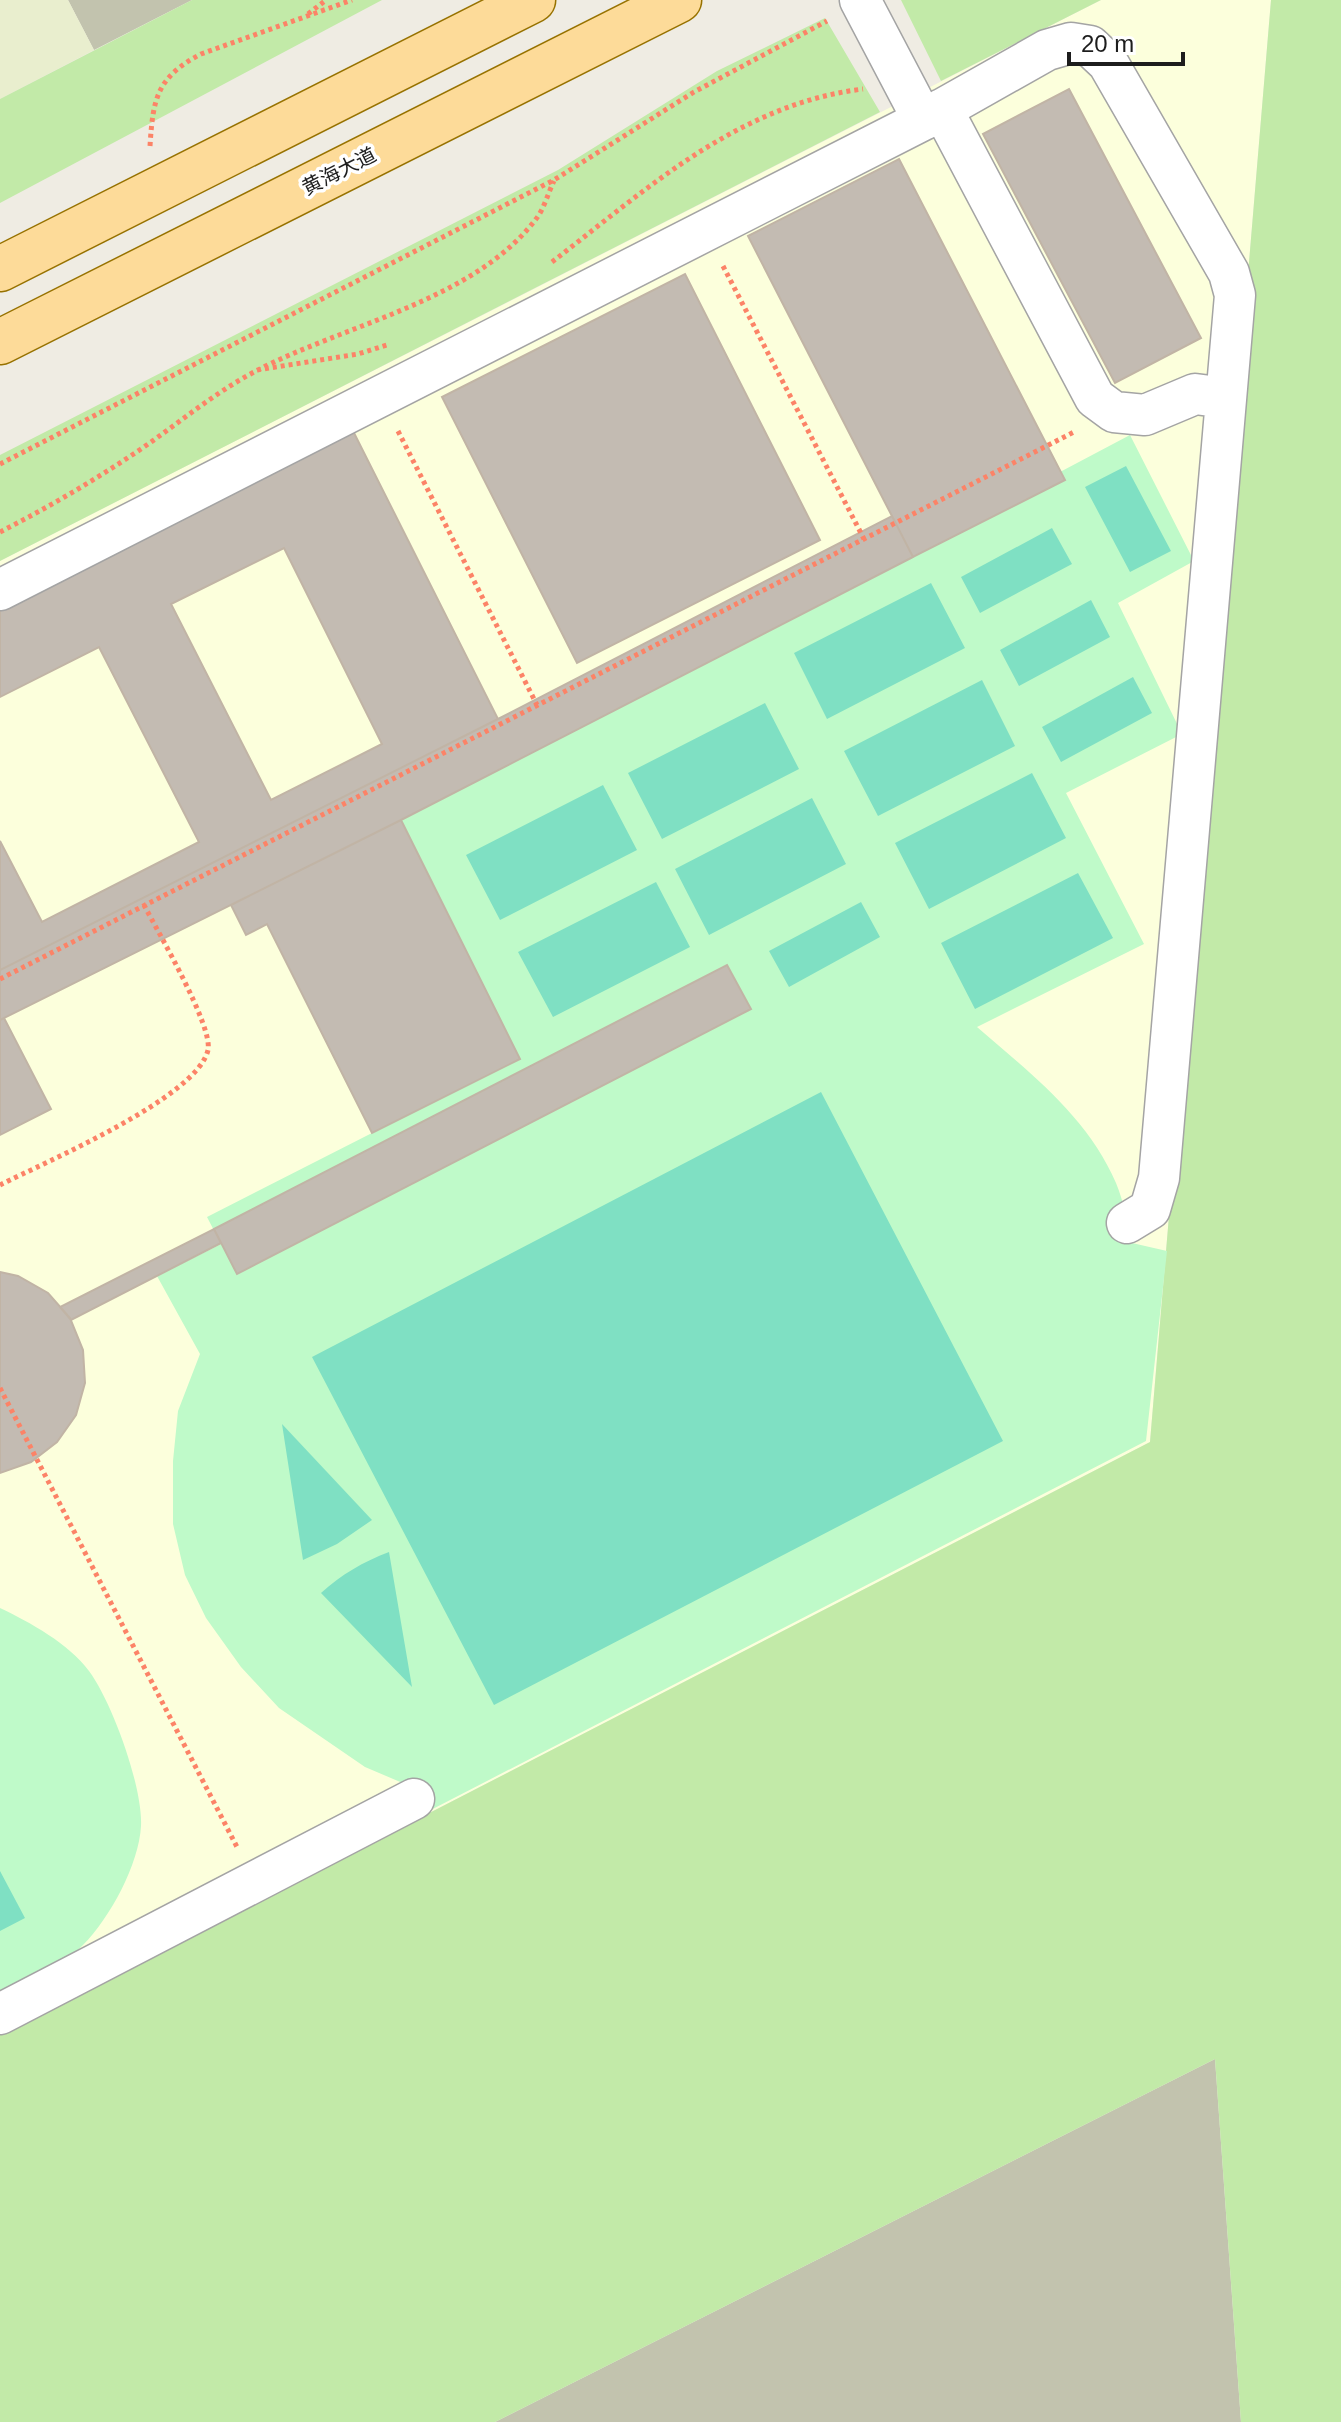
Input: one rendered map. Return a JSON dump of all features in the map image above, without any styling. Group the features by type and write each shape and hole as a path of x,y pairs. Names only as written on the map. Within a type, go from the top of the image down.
{"main road":[{"path":"0,269 533,0"},
{"name":"黄海大道","path":"0,342 679,0"}],"lane":[{"path":"861,1 904,84 933,114 1095,398 1114,412 1145,415 1195,394 1226,398"},
{"path":"0,590 933,114 1047,50 1071,43 1090,46 1108,63 1229,273 1235,295 1159,1178 1150,1209 1127,1223"},
{"path":"0,2014 414,1799"}],"path":[{"path":"303,18 326,0"},
{"path":"150,146 154,105 168,76 201,54 352,0"},
{"path":"0,464 554,180 694,92 861,1"},
{"path":"544,268 667,172 706,146 757,120 844,91 904,84"},
{"path":"0,532 75,493 213,396 257,370 388,315 476,272 501,254 536,219 554,180"},
{"path":"705,231 864,539"},
{"path":"257,370 358,354 399,341"},
{"path":"380,396 537,705"},
{"path":"0,979 1114,412"},
{"path":"0,1185 147,1110 175,1092 198,1070 208,1049 203,1021 144,905"},
{"path":"0,1388 255,1882"}],"shaded area":[{"path":"0,0 68,0 94,50 0,99"},
{"path":"68,0 192,0 94,50"},
{"path":"1101,0 1271,0 1150,1442 0,2034 0,561"},
{"path":"1215,2059 1241,2422 495,2422"}],"green space":[{"path":"192,0 382,0 0,203 0,99"},
{"path":"901,0 1101,0 941,81"},
{"path":"1271,0 1341,0 1341,2422 1241,2422 1215,2059 495,2422 0,2422 0,2034 1150,1442"},
{"path":"825,18 880,112 0,561 0,455 558,170 717,71"},
{"path":"1130,435 1194,561 1118,603 1182,734 1066,793 1144,944 977,1027 1056,1097 1090,1137 1116,1183 1132,1243 1167,1251 1146,1441 423,1814 405,1784 365,1767 279,1708 241,1667 206,1618 185,1575 173,1524 173,1461 178,1411 200,1354 157,1276 221,1244 207,1217 372,1133 267,924 246,935 231,905 401,820"},
{"path":"1126,466 1171,551 1130,572 1085,487"},
{"path":"1052,528 1072,564 980,613 961,577"},
{"path":"931,583 965,648 827,719 794,653"},
{"path":"1091,600 1110,637 1019,686 1000,650"},
{"path":"1133,677 1152,713 1061,762 1042,727"},
{"path":"982,680 1015,746 878,816 844,751"},
{"path":"765,703 799,769 662,839 628,773"},
{"path":"1032,773 1066,838 929,909 895,843"},
{"path":"603,785 637,850 500,920 466,855"},
{"path":"812,798 846,864 709,935 675,869"},
{"path":"1078,873 1113,938 975,1009 941,943"},
{"path":"656,882 690,947 553,1017 518,952"},
{"path":"861,902 880,937 789,987 769,951"},
{"path":"821,1092 1003,1441 494,1705 312,1357"},
{"path":"282,1424 372,1520 337,1544 303,1560"},
{"path":"389,1552 412,1687 321,1593 353,1569"},
{"path":"0,1608 60,1643 89,1671 107,1703 124,1746 137,1790 141,1826 129,1873 113,1906 93,1934 64,1961 0,1995"},
{"path":"0,1871 25,1918 0,1931"}],"building":[{"path":"1069,89 1201,338 1115,383 983,134"},
{"path":"899,159 1065,480 913,557 748,236"},
{"path":"685,274 820,540 577,663 442,397"},
{"path":"351,427 498,719 0,970 0,841 42,922 199,842 99,647 0,697 0,604","holes":["284,548 382,744 271,800 171,604"]},
{"path":"892,516 913,557 401,820 0,1020 0,970"},
{"path":"401,820 520,1059 372,1133 267,924 246,935 231,905"},
{"path":"727,965 751,1009 237,1274 214,1229"},
{"path":"4,1018 51,1109 0,1135 0,1020"},
{"path":"214,1229 221,1243 71,1320 60,1307"},
{"path":"0,1272 18,1276 48,1293 70,1318 83,1350 85,1383 76,1415 57,1442 31,1462 0,1473"}]}
